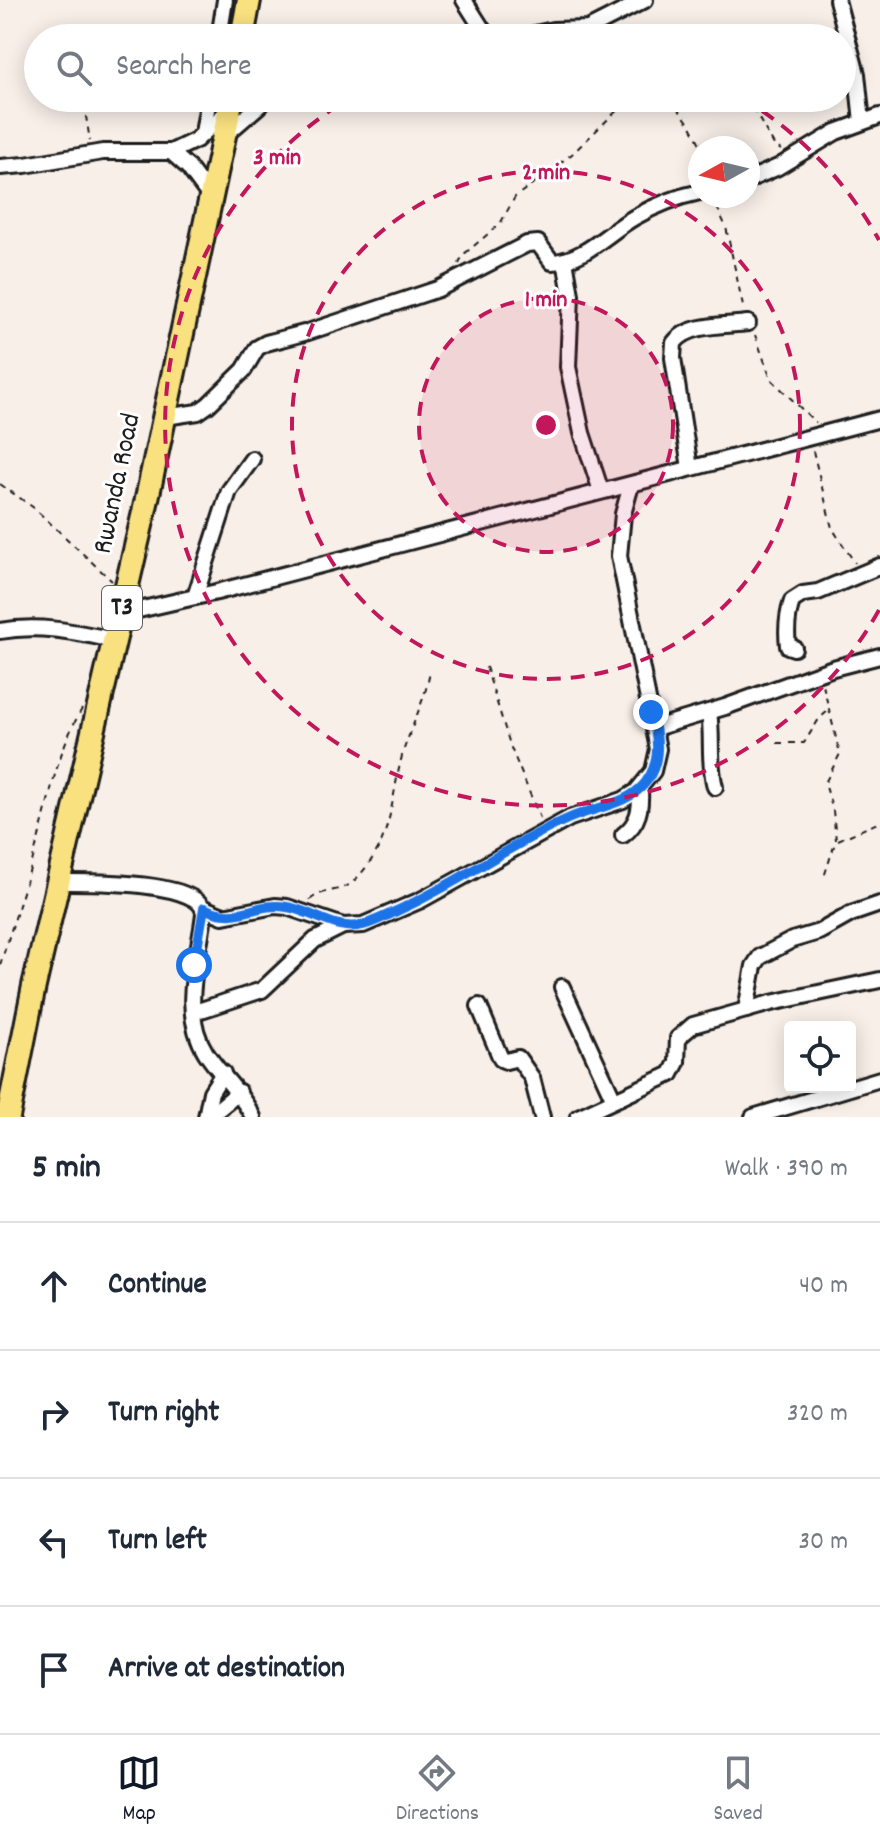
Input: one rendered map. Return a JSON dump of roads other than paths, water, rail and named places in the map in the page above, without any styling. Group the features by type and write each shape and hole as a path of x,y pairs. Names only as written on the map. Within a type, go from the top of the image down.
{"highway":[{"path":"245,24 249,0"},
{"name":"Rwanda Road","path":"8,1117 34,986 126,592 211,198 214,135 226,112"}],"street":[{"path":"221,24 225,0"},
{"path":"464,0 479,24"},
{"path":"598,24 645,0"},
{"path":"837,0 843,24"},
{"path":"856,70 862,122"},
{"path":"211,112 214,135"},
{"path":"0,179 6,167 92,154 171,152 214,135 248,112"},
{"path":"760,174 820,141 880,116"},
{"path":"171,152 188,167 211,198"},
{"path":"165,417 198,412 208,405 244,370 257,348 266,343 419,296 532,243 539,245 552,262 565,260 661,203 688,195"},
{"path":"565,260 571,295 568,367 578,420 601,491"},
{"path":"690,468 673,358 674,343 684,333 693,330 748,323"},
{"path":"121,614 880,419"},
{"path":"195,597 229,491 252,459"},
{"path":"60,882 127,884 186,893 198,899 204,908 223,916 275,906 343,926 363,925 421,900 570,818 623,800 640,789 653,771 657,759 655,728 646,697 619,556 623,514 631,485"},
{"path":"794,648 788,646 786,633 792,601 803,594 818,592 880,566"},
{"path":"0,631 56,628 114,640"},
{"path":"655,728 819,672 880,656"},
{"path":"709,712 712,735 709,762 715,787"},
{"path":"623,835 637,818 640,789"},
{"path":"746,1010 754,966 760,957 792,940 819,932 851,914 880,904"},
{"path":"204,908 191,979 195,1012 204,1049 239,1092 253,1117"},
{"path":"195,1012 262,990 315,940 343,926"},
{"path":"578,1117 671,1074 677,1062 678,1038 684,1030 746,1010 810,997 855,983 880,980"},
{"path":"562,987 614,1100"},
{"path":"479,1006 501,1059 518,1058 532,1078 542,1117"},
{"path":"208,1117 211,1092 223,1073"},
{"path":"753,1117 880,1079"},
{"path":"208,1117 239,1092"}]}
